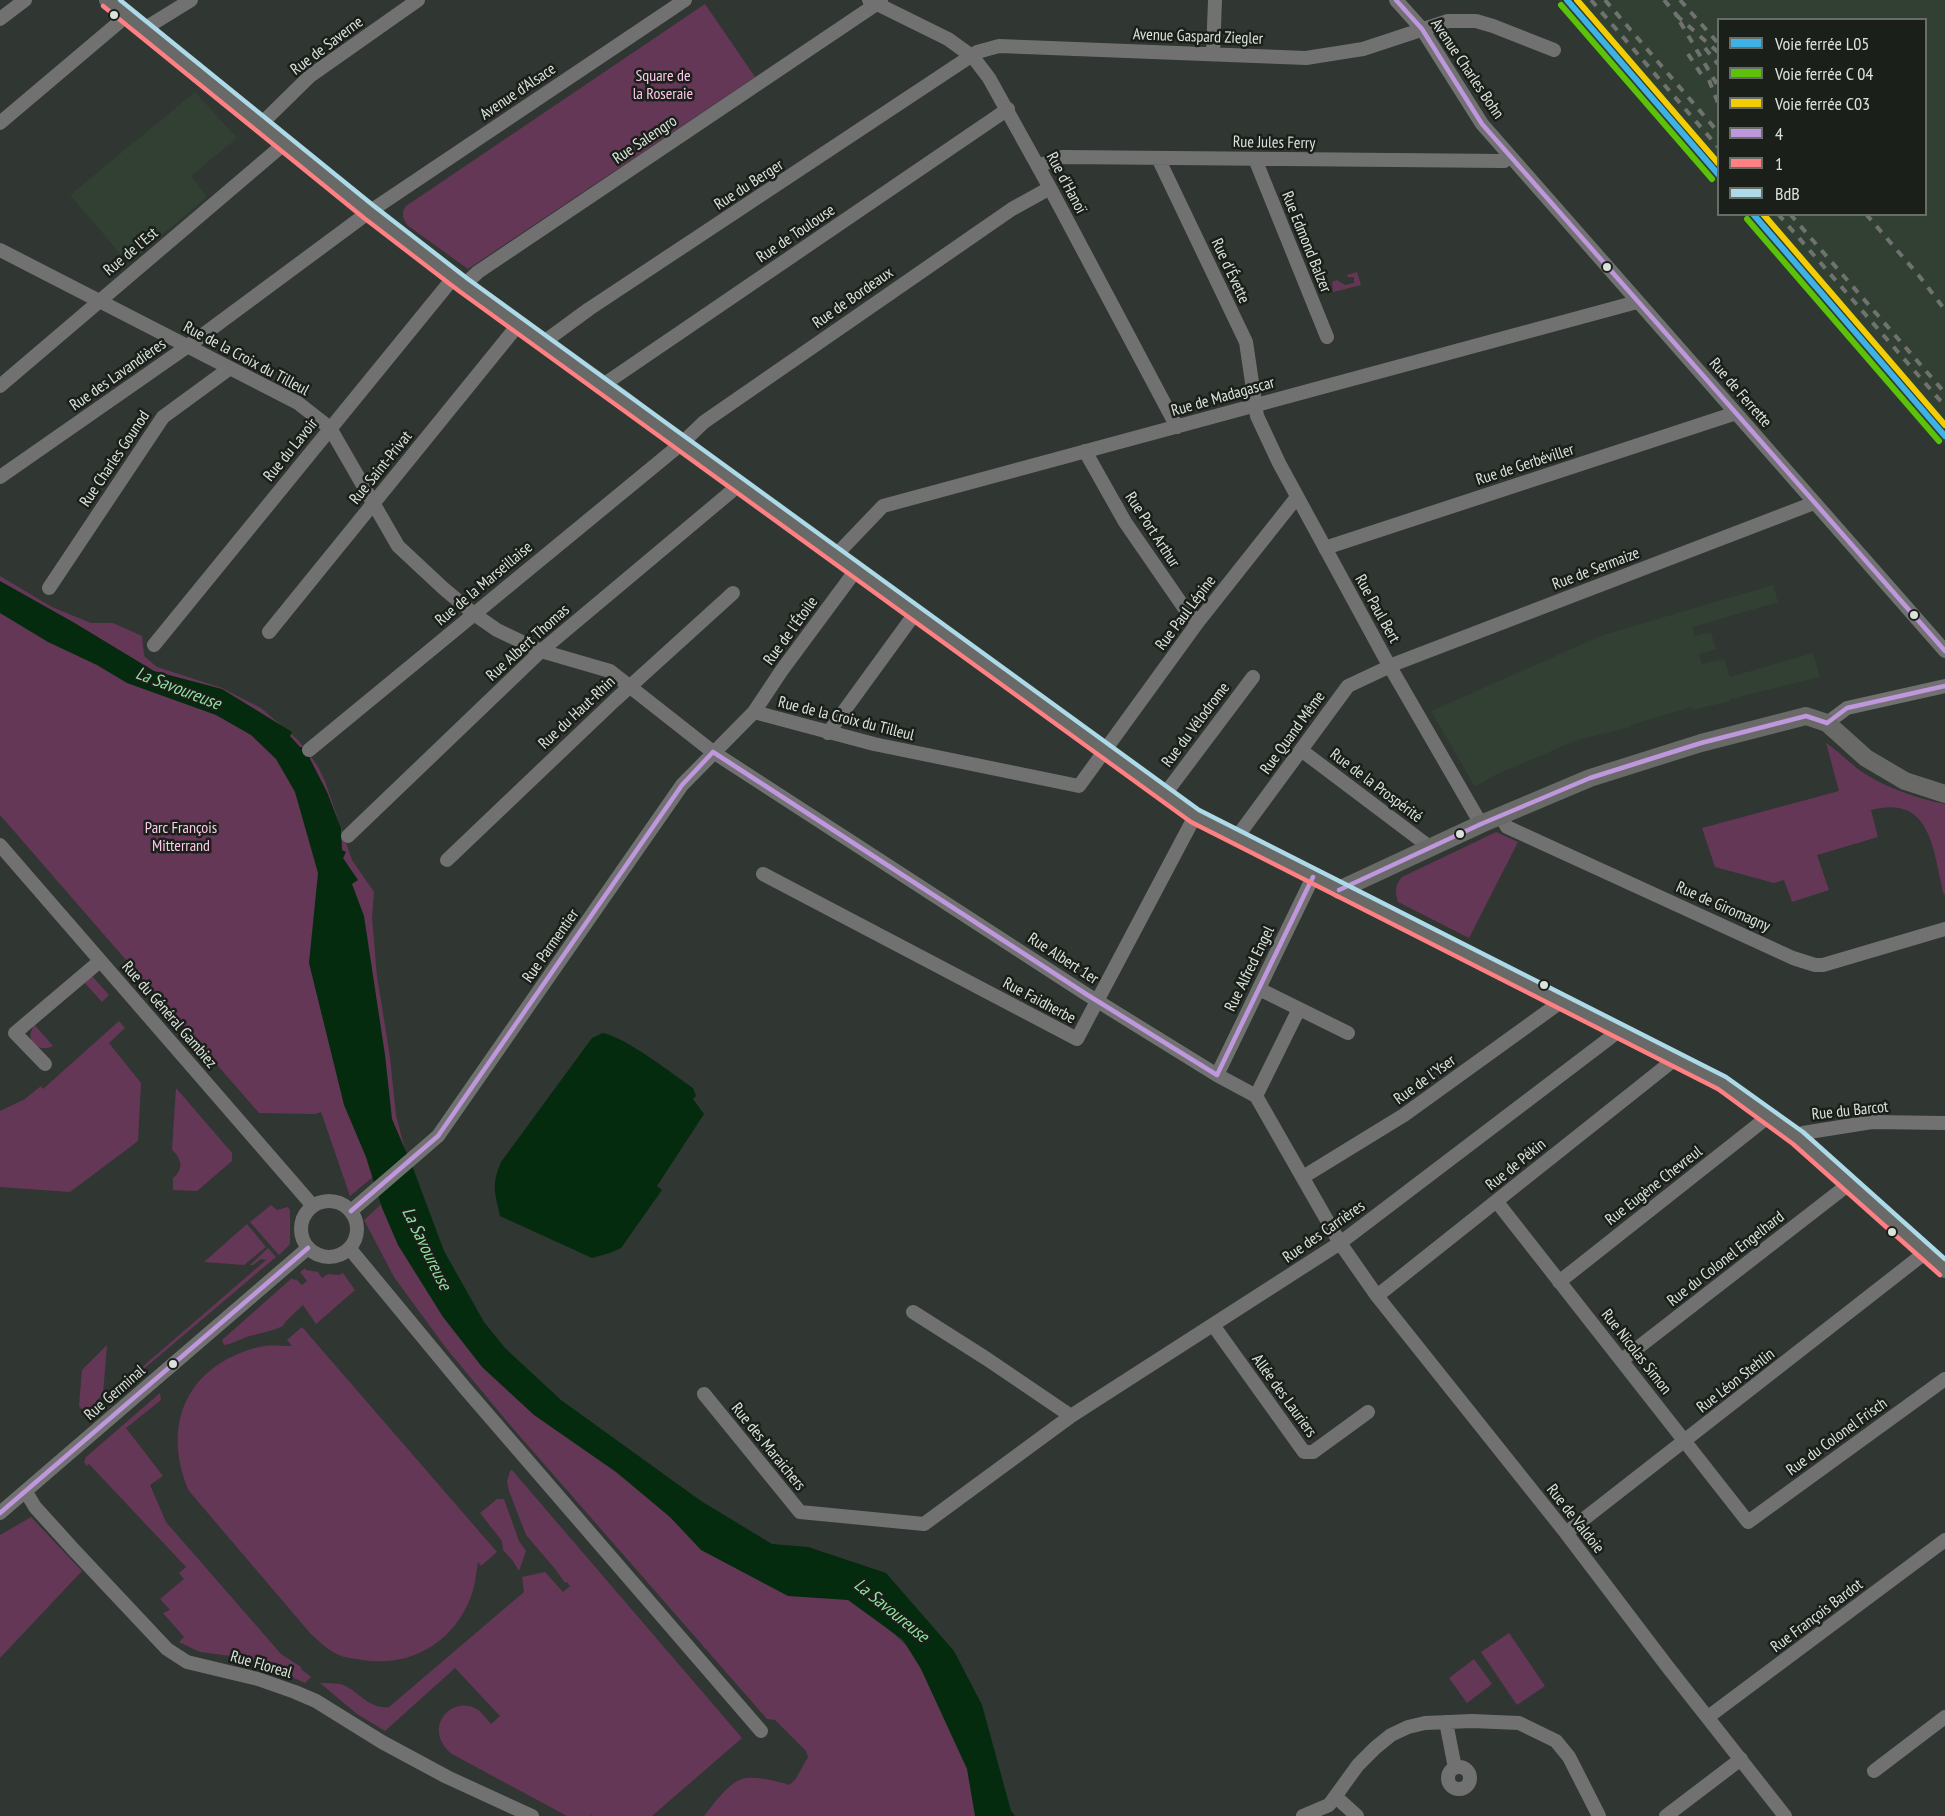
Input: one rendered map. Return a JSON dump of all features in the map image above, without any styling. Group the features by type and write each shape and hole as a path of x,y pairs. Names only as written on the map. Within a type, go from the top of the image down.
{"main road":[{"path":"108,0 260,125 459,281 1195,816 1722,1083 1798,1138 1944,1268"},
{"path":"1339,890 1500,815 1590,778 1701,743 1806,716 1827,723 1866,758 1905,781 1945,794"}],"street":[{"path":"0,19 25,0"},
{"path":"147,31 152,24 191,0"},
{"name":"Rue de Saverne","path":"260,125 310,76 418,0"},
{"name":"Avenue d'Alsace","path":"369,212 685,0"},
{"path":"1213,54 1215,0"},
{"name":"Avenue Charles Bohn","path":"1396,0 1422,29 1482,124 1510,156"},
{"name":"Rue d'Hanoï","path":"876,1 948,39 973,57 989,78 1008,109 1177,427"},
{"name":"Rue Salengro","path":"459,281 478,272 876,1"},
{"path":"0,123 125,15"},
{"name":"Avenue Gaspard Ziegler","path":"973,57 977,52 999,46 1306,58 1363,49 1448,21 1476,21 1554,50"},
{"name":"Rue du Berger","path":"544,342 589,309 973,57"},
{"name":"Rue de Toulouse","path":"603,385 1008,109"},
{"name":"Rue de l'Est","path":"0,386 284,144"},
{"name":"Rue Jules Ferry","path":"1038,166 1062,157 1504,161 1510,156"},
{"name":"Rue de Ferrette","path":"1510,156 1945,651"},
{"name":"Rue d'Évette","path":"1158,158 1246,342 1256,404"},
{"name":"Rue Edmond Balzer","path":"1255,159 1327,338"},
{"name":"Rue de Bordeaux","path":"681,444 722,409 1012,209 1050,188"},
{"name":"Rue des Lavandières","path":"0,477 188,346 369,212"},
{"name":"Rue de la Croix du Tilleul","path":"0,250 298,403 330,428 398,546 443,588 497,630 541,651 610,671 713,752 754,712 874,744 1078,786 1105,750"},
{"name":"Rue du Lavoir","path":"154,645 330,428 459,281"},
{"name":"Rue de Madagascar","path":"836,555 883,506 1637,302"},
{"name":"Rue Saint-Privat","path":"269,632 518,325"},
{"name":"Rue Charles Gounod","path":"49,588 163,417 230,368"},
{"name":"Rue Paul Bert","path":"1256,404 1257,416 1297,498 1481,824"},
{"name":"Rue de Gerbéviller","path":"1325,548 1736,413"},
{"name":"Rue de la Marseillaise","path":"309,750 681,444"},
{"name":"Rue Port Arthur","path":"1085,451 1125,522 1185,609 1198,622"},
{"name":"Rue Albert Thomas","path":"348,836 557,636 740,485"},
{"name":"Rue Paul Lépine","path":"1105,750 1198,622 1297,498"},
{"name":"Rue de Sermaize","path":"1390,666 1814,503"},
{"name":"Rue de l'Étoile","path":"754,712 856,570"},
{"name":"Rue du Haut-Rhin","path":"447,860 630,686 733,593"},
{"path":"828,733 916,612"},
{"name":"Rue Quand Même","path":"1237,837 1348,686 1390,666"},
{"name":"Rue du Vélodrome","path":"1165,794 1253,677"},
{"path":"1827,723 1847,708 1945,686"},
{"name":"Rue de la Prospérité","path":"1301,750 1431,848"},
{"name":"Rue Albert 1er","path":"713,752 1096,1000 1217,1075 1256,1096"},
{"name":"Rue Parmentier","path":"356,1207 438,1136 682,785 713,752"},
{"name":"Rue de Giromagny","path":"1500,815 1507,827 1793,958 1815,965 1838,962 1945,929"},
{"name":"Rue Faidherbe","path":"763,874 1077,1039 1195,816"},
{"name":"Rue du Général Gambiez","path":"0,845 313,1206"},
{"name":"Rue Alfred Engel","path":"1217,1075 1313,877"},
{"path":"45,1064 15,1033 100,961"},
{"path":"1259,989 1348,1033"},
{"name":"Rue de l'Yser","path":"1303,1177 1404,1115 1562,1001"},
{"path":"1299,1009 1256,1096 1340,1243"},
{"name":"Rue des Carrières","path":"1036,1443 1071,1416 1340,1243 1618,1030"},
{"name":"Rue de Pékin","path":"1377,1296 1675,1059"},
{"name":"Rue Eugène Chevreul","path":"1559,1282 1768,1116"},
{"name":"Rue du Barcot","path":"1798,1138 1803,1133 1872,1122 1945,1123"},
{"name":"Rue du Colonel Engelhard","path":"1622,1360 1849,1184"},
{"path":"329,1201 356,1207 358,1232 350,1249 343,1255 324,1257 308,1248 301,1231 302,1221 313,1206 329,1201"},
{"name":"Rue Nicolas Simon","path":"1497,1202 1749,1522"},
{"name":"Rue de Valdoie","path":"1340,1243 1377,1296 1566,1533 1785,1816"},
{"name":"Rue Germinal","path":"0,1513 308,1248"},
{"path":"350,1249 464,1388 761,1731"},
{"name":"Rue Léon Stehlin","path":"1566,1533 1926,1252"},
{"path":"913,1312 1071,1416"},
{"name":"Allée des Lauriers","path":"1213,1325 1304,1452 1313,1452 1368,1412"},
{"name":"Rue du Colonel Frisch","path":"1749,1522 1945,1379"},
{"name":"Rue des Maraichers","path":"704,1394 800,1512 924,1524 1036,1443"},
{"name":"Rue Floreal","path":"26,1492 35,1507 73,1550 167,1649 187,1662 258,1679 316,1701 382,1742 447,1777 532,1816"},
{"name":"Rue François Bardot","path":"1707,1717 1945,1540"},
{"path":"1874,1771 1945,1717"},
{"path":"1340,1805 1358,1765 1391,1735 1417,1725 1472,1721 1519,1723 1557,1741 1569,1757 1599,1816"},
{"path":"1446,1722 1455,1768"},
{"path":"1666,1816 1741,1759"},
{"path":"1303,1816 1329,1805 1340,1805 1357,1816"}],"shaded area":[{"path":"1558,0 1945,0 1945,444 1746,216 1927,216 1927,18 1717,18 1717,183"},
{"path":"195,92 237,138 191,176 207,197 128,263 70,195"},
{"path":"1773,585 1778,602 1693,627 1694,636 1711,632 1716,649 1699,654 1702,664 1724,659 1730,677 1813,653 1820,677 1693,710 1692,707 1631,725 1631,727 1577,740 1493,776 1475,787 1431,711 1603,635"}],"green space":[{"name":"Square de la Roseraie","path":"705,4 755,77 468,269 407,225 403,217 406,206"},
{"path":"1357,272 1361,285 1333,292 1332,282 1337,280 1345,285 1354,283 1354,277 1347,275"},
{"name":"Parc François Mitterrand","path":"0,576 52,607 91,623 113,623 142,636 144,656 157,667 222,688 261,708 298,740 317,765 325,781 352,860 374,892 372,918 377,976 390,1057 396,1115 405,1150 350,1196 321,1112 315,1114 259,1113 0,815"},
{"path":"1826,743 1862,772 1881,783 1913,796 1945,804 1944,895 1937,861 1926,830 1918,818 1907,810 1891,807 1871,810 1878,837 1817,855 1829,890 1792,902 1784,880 1774,883 1715,867 1702,828 1839,791"},
{"path":"1496,832 1518,842 1469,938 1398,902 1396,888 1402,877"},
{"path":"89,975 109,995 102,1002 83,981"},
{"path":"119,1021 125,1028 109,1043 141,1083 138,1141 70,1192 0,1187 0,1111 25,1099 41,1086 43,1089"},
{"path":"34,1024 53,1046 41,1048 35,1045 30,1035"},
{"path":"176,1088 232,1153 232,1161 197,1191 173,1190 173,1178 180,1168 180,1160 172,1150"},
{"path":"386,1200 409,1257 647,1496 683,1529 860,1602 910,1649 935,1693 968,1763 985,1816 704,1816 726,1790 742,1779 759,1778 789,1785 795,1780 808,1757 806,1751 775,1720 767,1719 510,1425 446,1348 394,1277 364,1220"},
{"path":"271,1205 277,1210 288,1207 290,1210 290,1244 279,1255 250,1222"},
{"path":"247,1224 266,1247 244,1265 204,1262"},
{"path":"268,1248 276,1257 88,1416 79,1406 82,1370 107,1345 103,1394 96,1401 96,1407 266,1260 261,1259 250,1265"},
{"path":"305,1268 318,1272 322,1278 328,1274 343,1273 355,1290 316,1324 303,1305 283,1326 224,1345 222,1340 292,1278 302,1285 307,1281 300,1272"},
{"path":"302,1327 497,1552 481,1566 478,1562 470,1599 451,1630 425,1650 409,1657 375,1661 350,1658 335,1653 323,1645 310,1633 189,1491 182,1472 178,1434 181,1416 187,1399 197,1383 211,1370 241,1353 264,1346 292,1346 287,1340"},
{"path":"160,1393 161,1400 126,1428 163,1476 150,1485 166,1522 281,1654 301,1667 311,1677 305,1683 278,1671 231,1656 200,1652 179,1642 184,1637 163,1613 170,1610 160,1599 184,1579 179,1573 186,1567 89,1464 87,1466 84,1462 86,1457"},
{"path":"512,1470 742,1738 652,1816 592,1816 590,1814 591,1816 567,1816 452,1754 443,1744 439,1733 444,1715 451,1709 469,1706 480,1711 491,1724 500,1716 455,1668 385,1731 357,1714 320,1683 340,1684 375,1705 389,1707 524,1592 522,1577 545,1572 563,1592 570,1586 567,1582 565,1583 526,1535 509,1491 507,1481"},
{"path":"497,1499 504,1499 519,1541 526,1551 519,1571 503,1550 502,1541 480,1513"},
{"path":"31,1517 82,1571 0,1658 0,1535"},
{"path":"1509,1633 1545,1686 1517,1705 1481,1652"},
{"path":"1474,1659 1492,1684 1467,1703 1449,1678"}],"water":[{"name":"La Savoureuse","path":"0,581 154,671 222,689 292,732 290,736 310,756 327,792 341,828 342,850 346,852 343,858 358,880 352,884 364,916 385,1055 392,1119 444,1251 484,1322 505,1348 561,1400 701,1501 772,1544 808,1547 886,1573 954,1651 982,1705 1011,1811 1015,1816 975,1816 967,1769 921,1669 903,1640 848,1600 788,1596 701,1550 670,1517 616,1472 534,1415 482,1367 443,1317 398,1245 382,1208 366,1157 344,1105 309,963 318,873 295,792 276,759 251,735 216,715 127,683 97,665 48,642 0,613"},
{"path":"603,1033 636,1049 693,1088 696,1096 693,1099 704,1114 657,1186 662,1190 621,1248 592,1258 500,1216 495,1183 501,1162 592,1038"}],"railway":[{"path":"1591,0 1717,146"},
{"path":"1605,0 1717,131"},
{"path":"1664,0 1681,20"},
{"path":"1680,0 1717,42"},
{"path":"1717,51 1676,15 1717,84"},
{"path":"1705,48 1717,63"},
{"path":"1688,54 1705,80"},
{"path":"1709,80 1717,100"},
{"path":"1780,216 1945,406"},
{"path":"1792,216 1945,393"},
{"path":"1868,216 1945,310"}],"rail line":[{"name":"L05","path":"1567,0 1717,173"},
{"name":"C03","path":"1577,0 1717,162"},
{"name":"L05","path":"1755,216 1945,436"},
{"name":"C03","path":"1765,216 1945,425"}],"transit line":[{"name":"BdB","path":"120,0 374,206 468,279 1199,810 1726,1077 1803,1132 1945,1259"},
{"name":"4","path":"1396,0 1422,29 1482,124 1945,651"},
{"path":"1561,5 1712,179"},
{"name":"1","path":"103,6 364,218 459,291 1191,822 1718,1089 1793,1144 1940,1275"},
{"path":"1747,219 1939,441"},
{"name":"4","path":"1827,723 1847,708 1945,686"},
{"name":"4","path":"1339,890 1481,824 1590,778 1701,743 1806,716 1827,723"},
{"name":"4","path":"713,752 1086,994 1217,1075"},
{"name":"4","path":"351,1211 438,1136 682,785 713,752"},
{"name":"4","path":"1217,1075 1313,877"},
{"name":"4","path":"0,1513 308,1248"}]}
